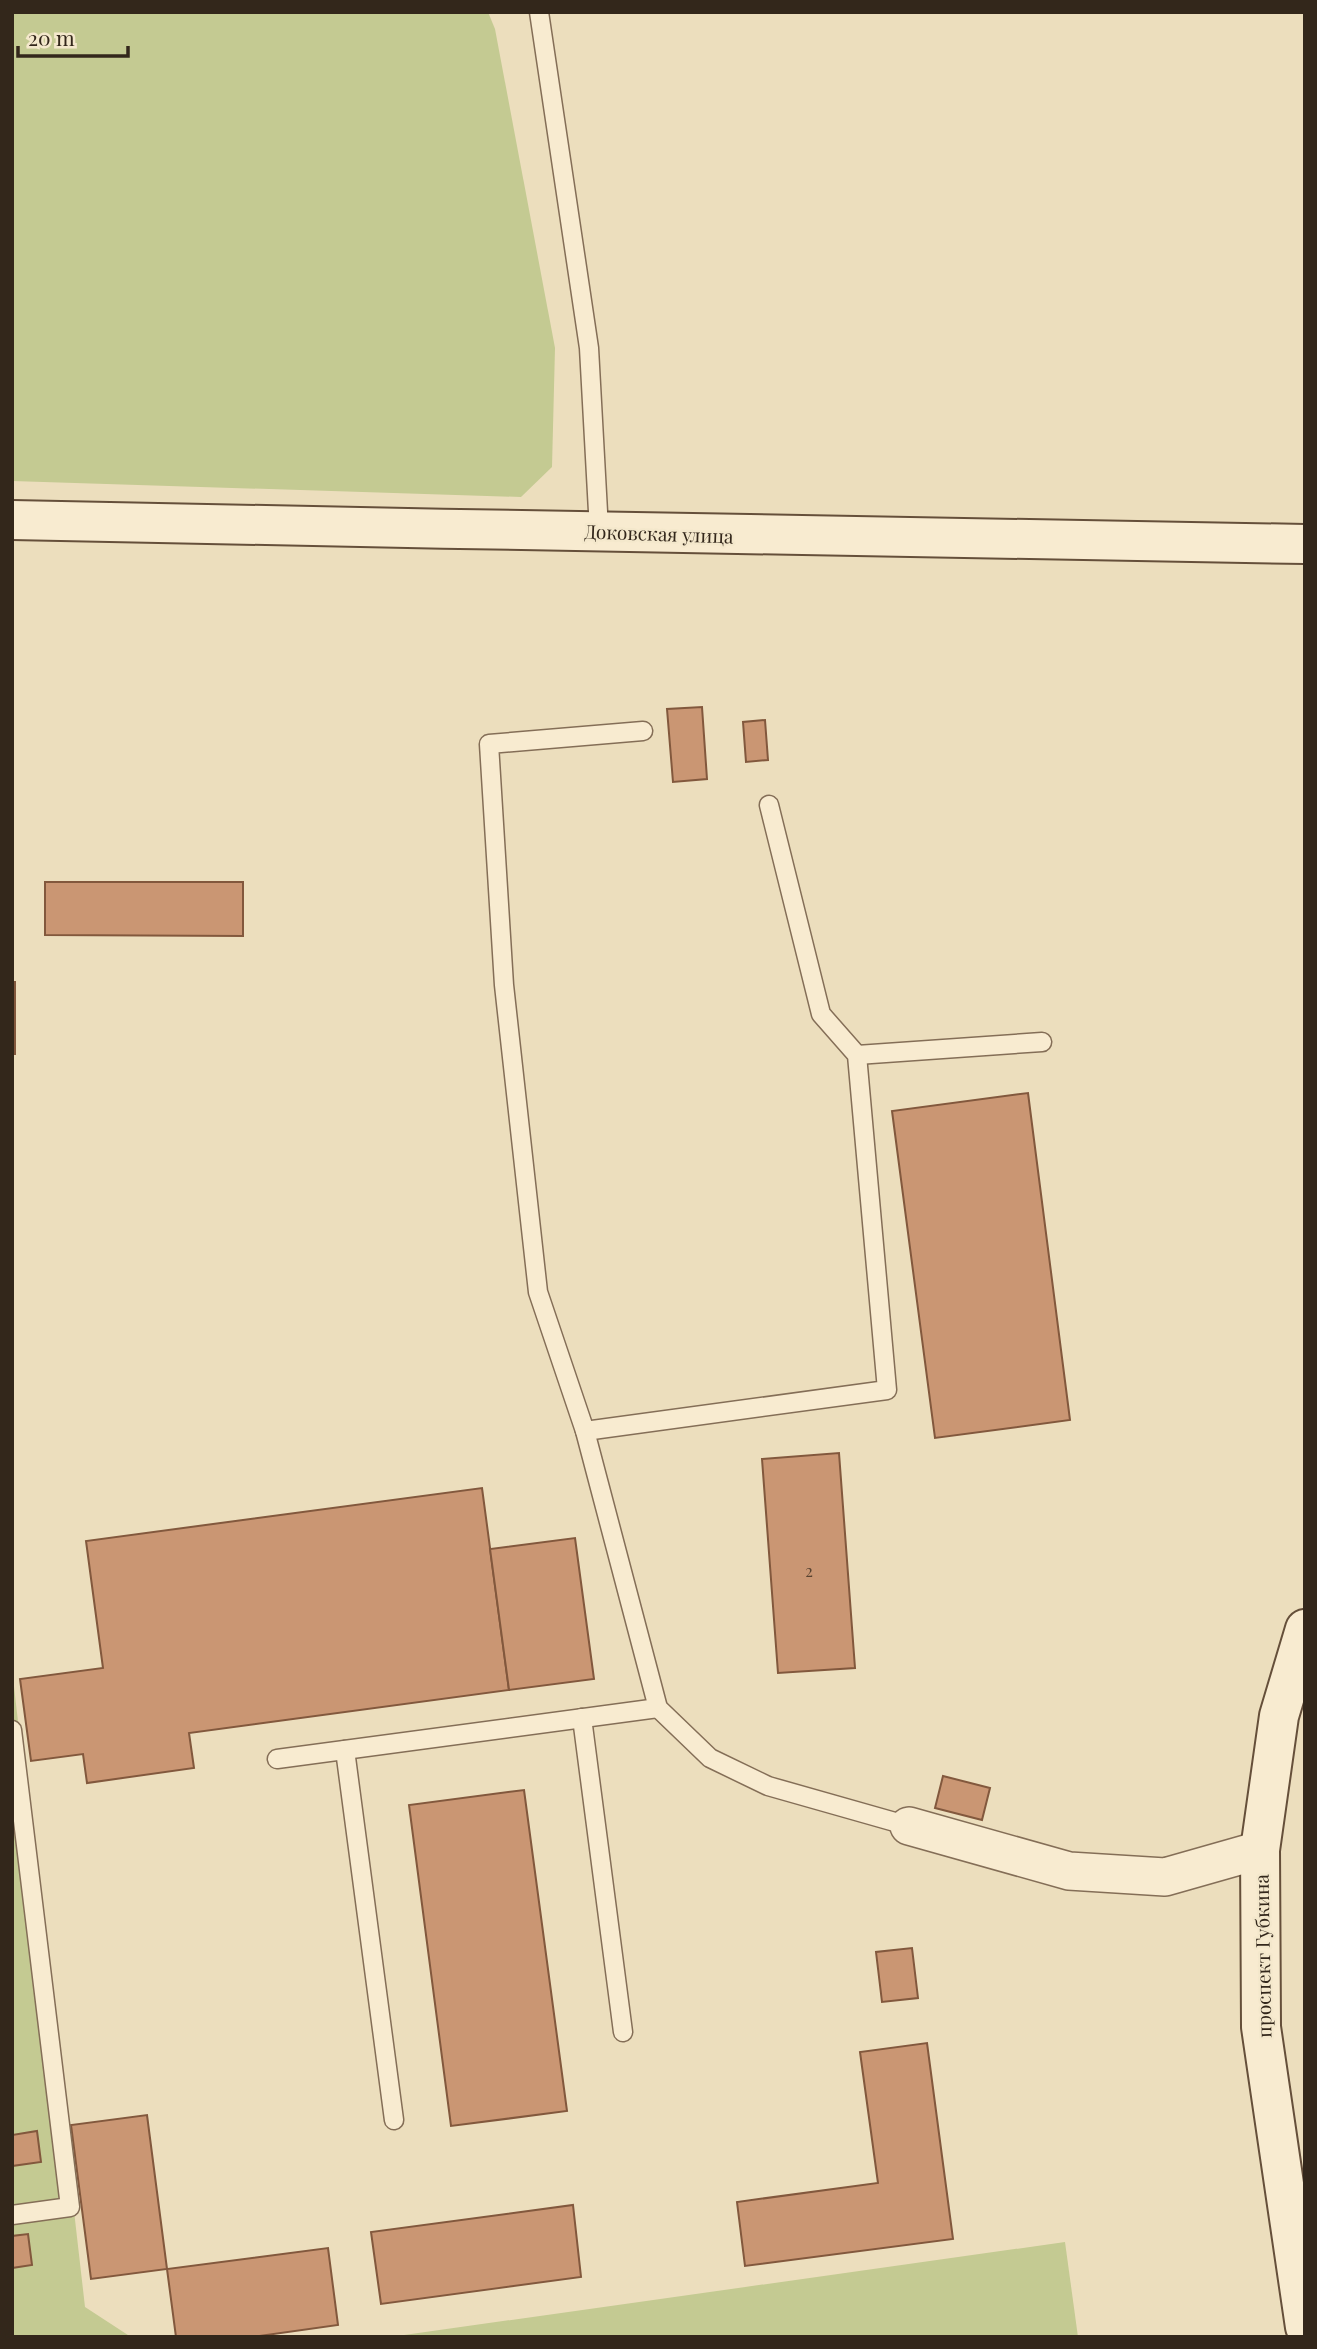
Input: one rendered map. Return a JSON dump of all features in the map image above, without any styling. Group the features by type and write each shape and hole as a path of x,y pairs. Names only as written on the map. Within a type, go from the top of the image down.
{"street":[{"name":"Доковская улица","path":"12,520 599,530 844,538 1305,544"},
{"name":"проспект Губкина","path":"1305,1629 1279,1716 1260,1850 1261,2027 1305,2327"},
{"path":"909,1826 1069,1871 1164,1877 1260,1850"}],"lane":[{"path":"538,12 589,348 599,530"},
{"path":"643,731 489,744 504,985 538,1292 585,1431 658,1708 710,1758 768,1786 909,1826"},
{"path":"585,1431 887,1390 857,1055 821,1014 769,805"},
{"path":"857,1055 1042,1042"},
{"path":"277,1759 658,1708"},
{"path":"582,1718 623,2032"},
{"path":"12,1730 18,1828 71,2207 12,2215"},
{"path":"345,1750 394,2120"}],"green space":[{"path":"12,12 488,12 495,29 555,348 552,467 521,497 12,481"},
{"path":"12,1669 85,2307 131,2337 12,2337"},
{"path":"1065,2242 1078,2337 390,2337"}],"building":[{"path":"702,707 707,779 673,782 667,709"},
{"path":"765,720 768,760 746,762 743,722"},
{"path":"45,882 243,882 243,936 45,935"},
{"path":"12,982 15,982 15,1054 12,1054"},
{"path":"1028,1093 1070,1420 935,1438 892,1111"},
{"path":"839,1453 855,1668 778,1673 762,1459"},
{"path":"482,1488 509,1690 189,1733 194,1768 87,1783 83,1754 31,1761 20,1679 103,1668 86,1541"},
{"path":"575,1538 594,1679 509,1690 490,1549"},
{"path":"943,1776 990,1788 982,1820 935,1808"},
{"path":"524,1790 567,2111 451,2126 409,1805"},
{"path":"912,1948 918,1998 882,2002 876,1952"},
{"path":"927,2043 953,2239 745,2266 737,2202 878,2183 860,2052"},
{"path":"147,2115 167,2269 91,2279 71,2125"},
{"path":"37,2131 41,2162 12,2166 12,2135"},
{"path":"573,2205 581,2277 381,2304 371,2232"},
{"path":"28,2234 32,2265 12,2268 12,2236"},
{"path":"328,2248 338,2325 253,2337 176,2337 167,2269"}]}
